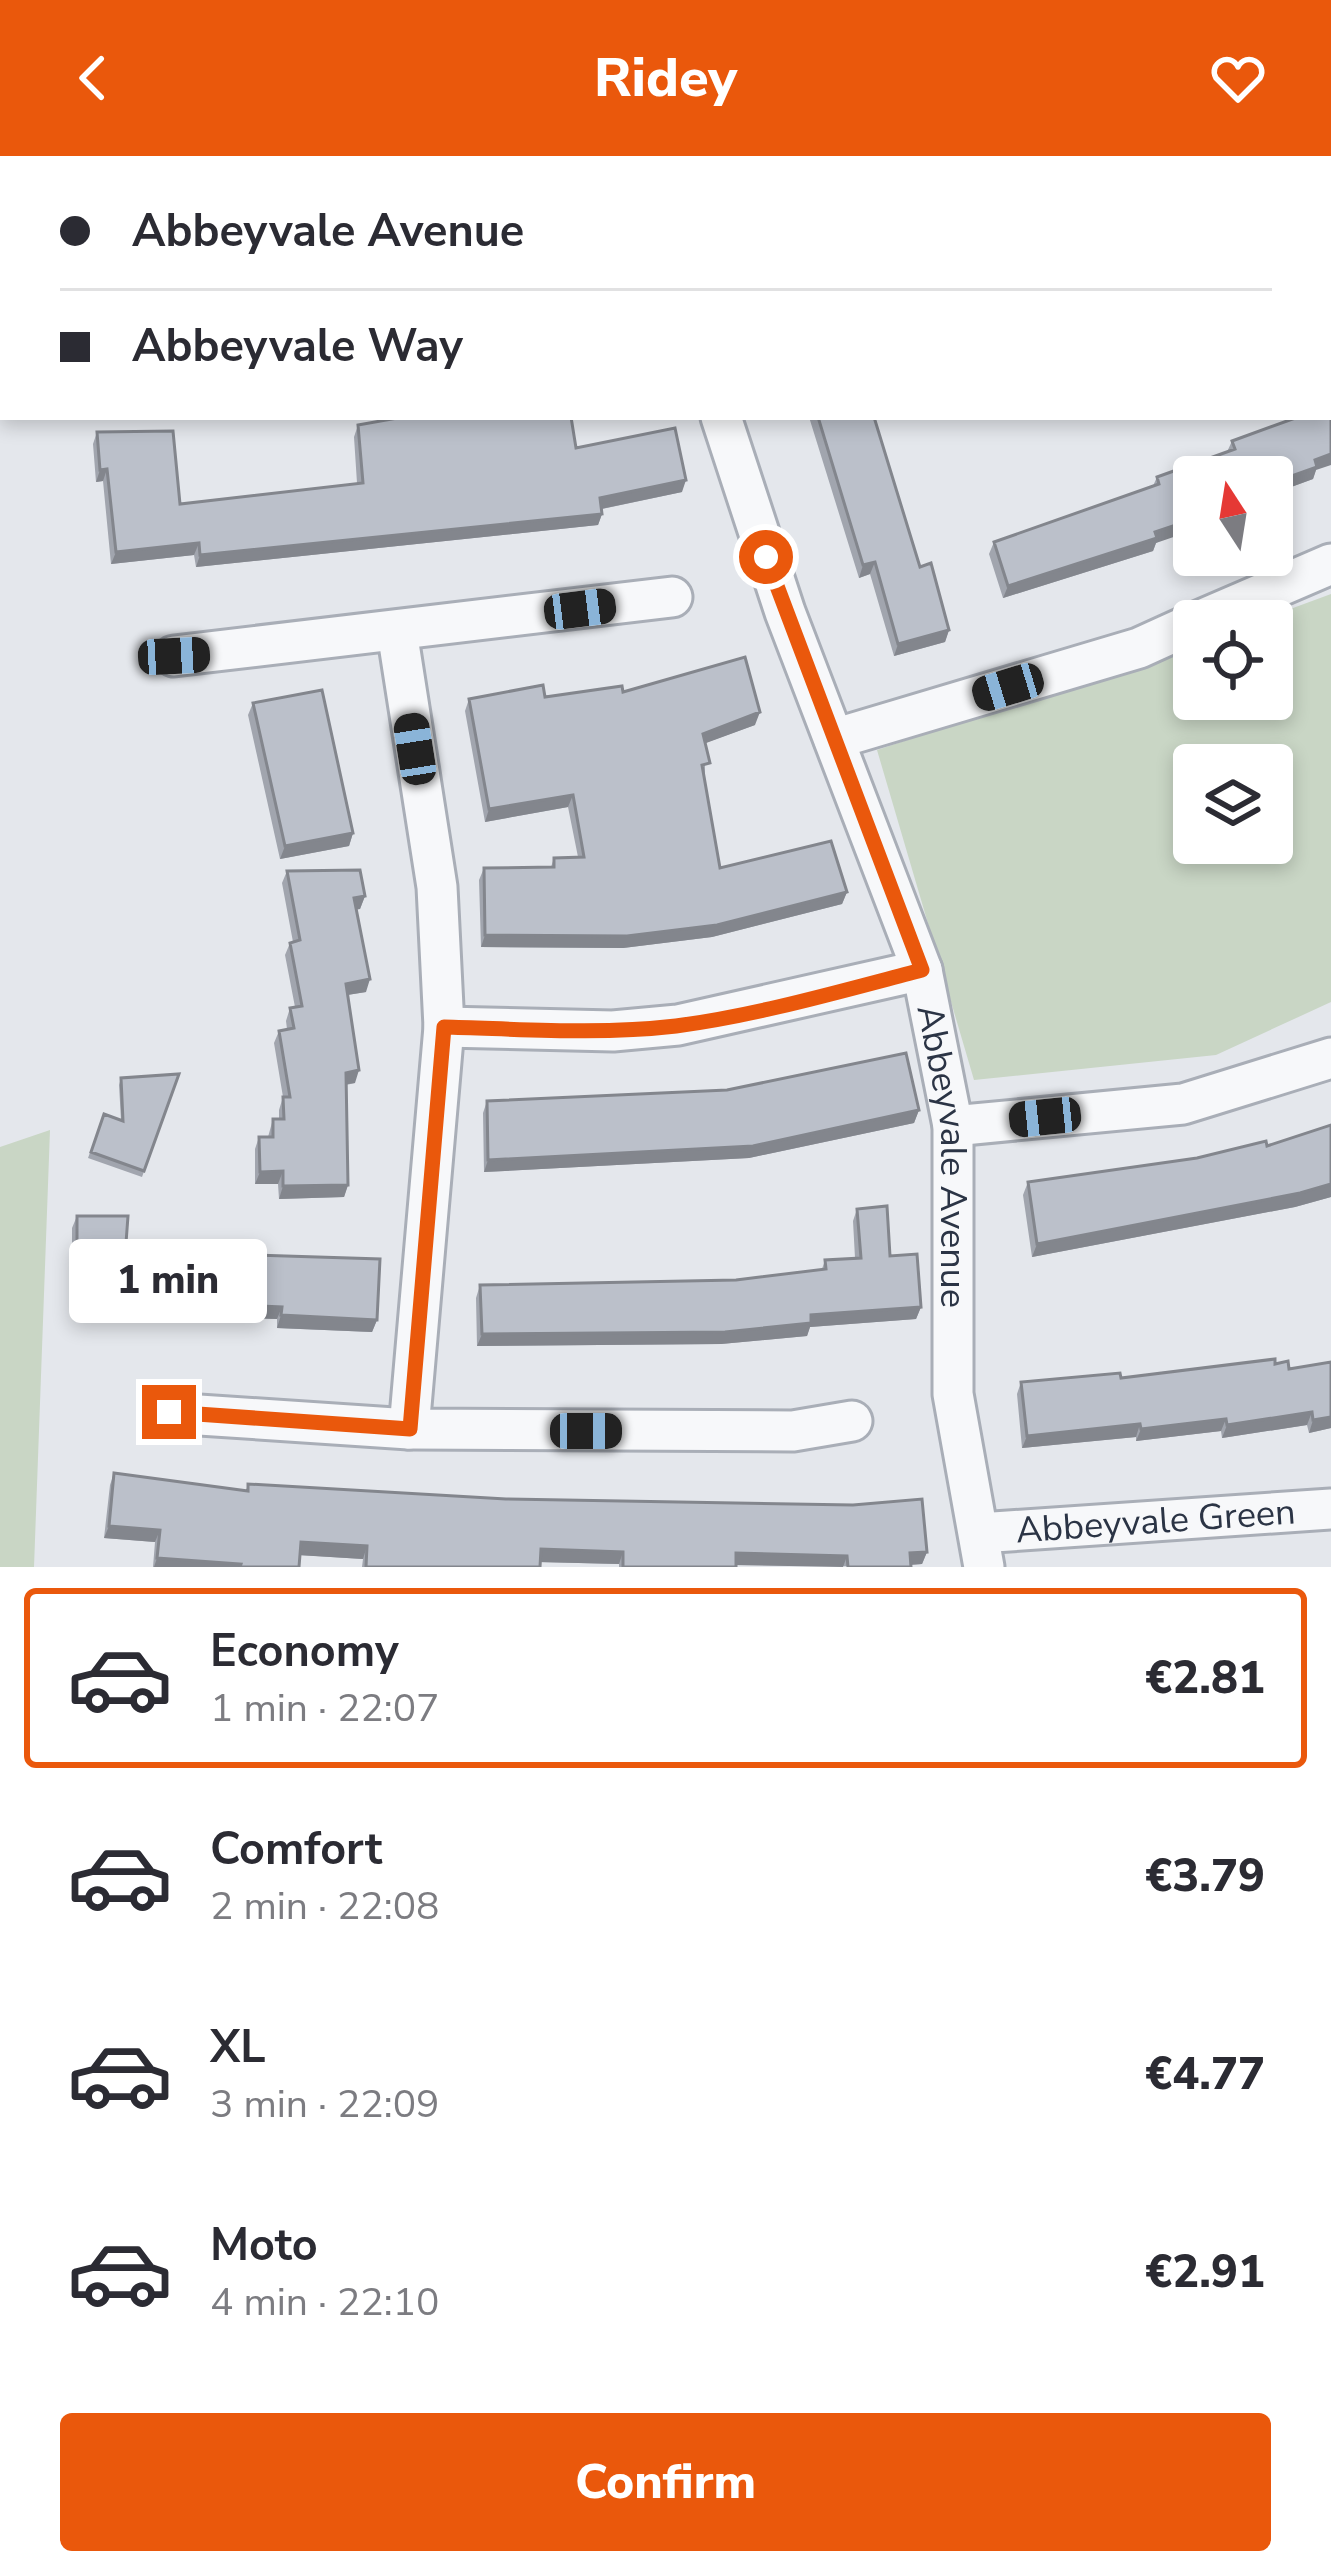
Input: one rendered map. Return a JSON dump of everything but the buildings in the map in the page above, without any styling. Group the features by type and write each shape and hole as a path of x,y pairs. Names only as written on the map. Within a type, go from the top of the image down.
{"street":[{"name":"Abbeyvale Avenue","path":"723,420 778,593 922,970 953,1126 953,1394 982,1550"},
{"path":"1247,600 1331,564"},
{"path":"174,656 672,598"},
{"path":"397,631 437,887 444,1027 410,1429"},
{"path":"834,739 1139,648 1173,632"},
{"path":"444,1027 613,1031 678,1025 757,1012 922,970"},
{"path":"953,1126 1183,1104 1331,1058"},
{"path":"169,1412 410,1429 793,1431 852,1420"},
{"name":"Abbeyvale Green","path":"982,1550 1331,1509"}],"green space":[{"path":"1331,594 1331,1002 1216,1055 974,1080 877,750 1173,652 1173,720 1293,720 1293,608"},
{"path":"50,1130 34,1567 0,1567 0,1147"}],"route":[{"path":"169,1412 410,1429 444,1027 613,1031 678,1025 757,1012 922,970 766,557"}]}
